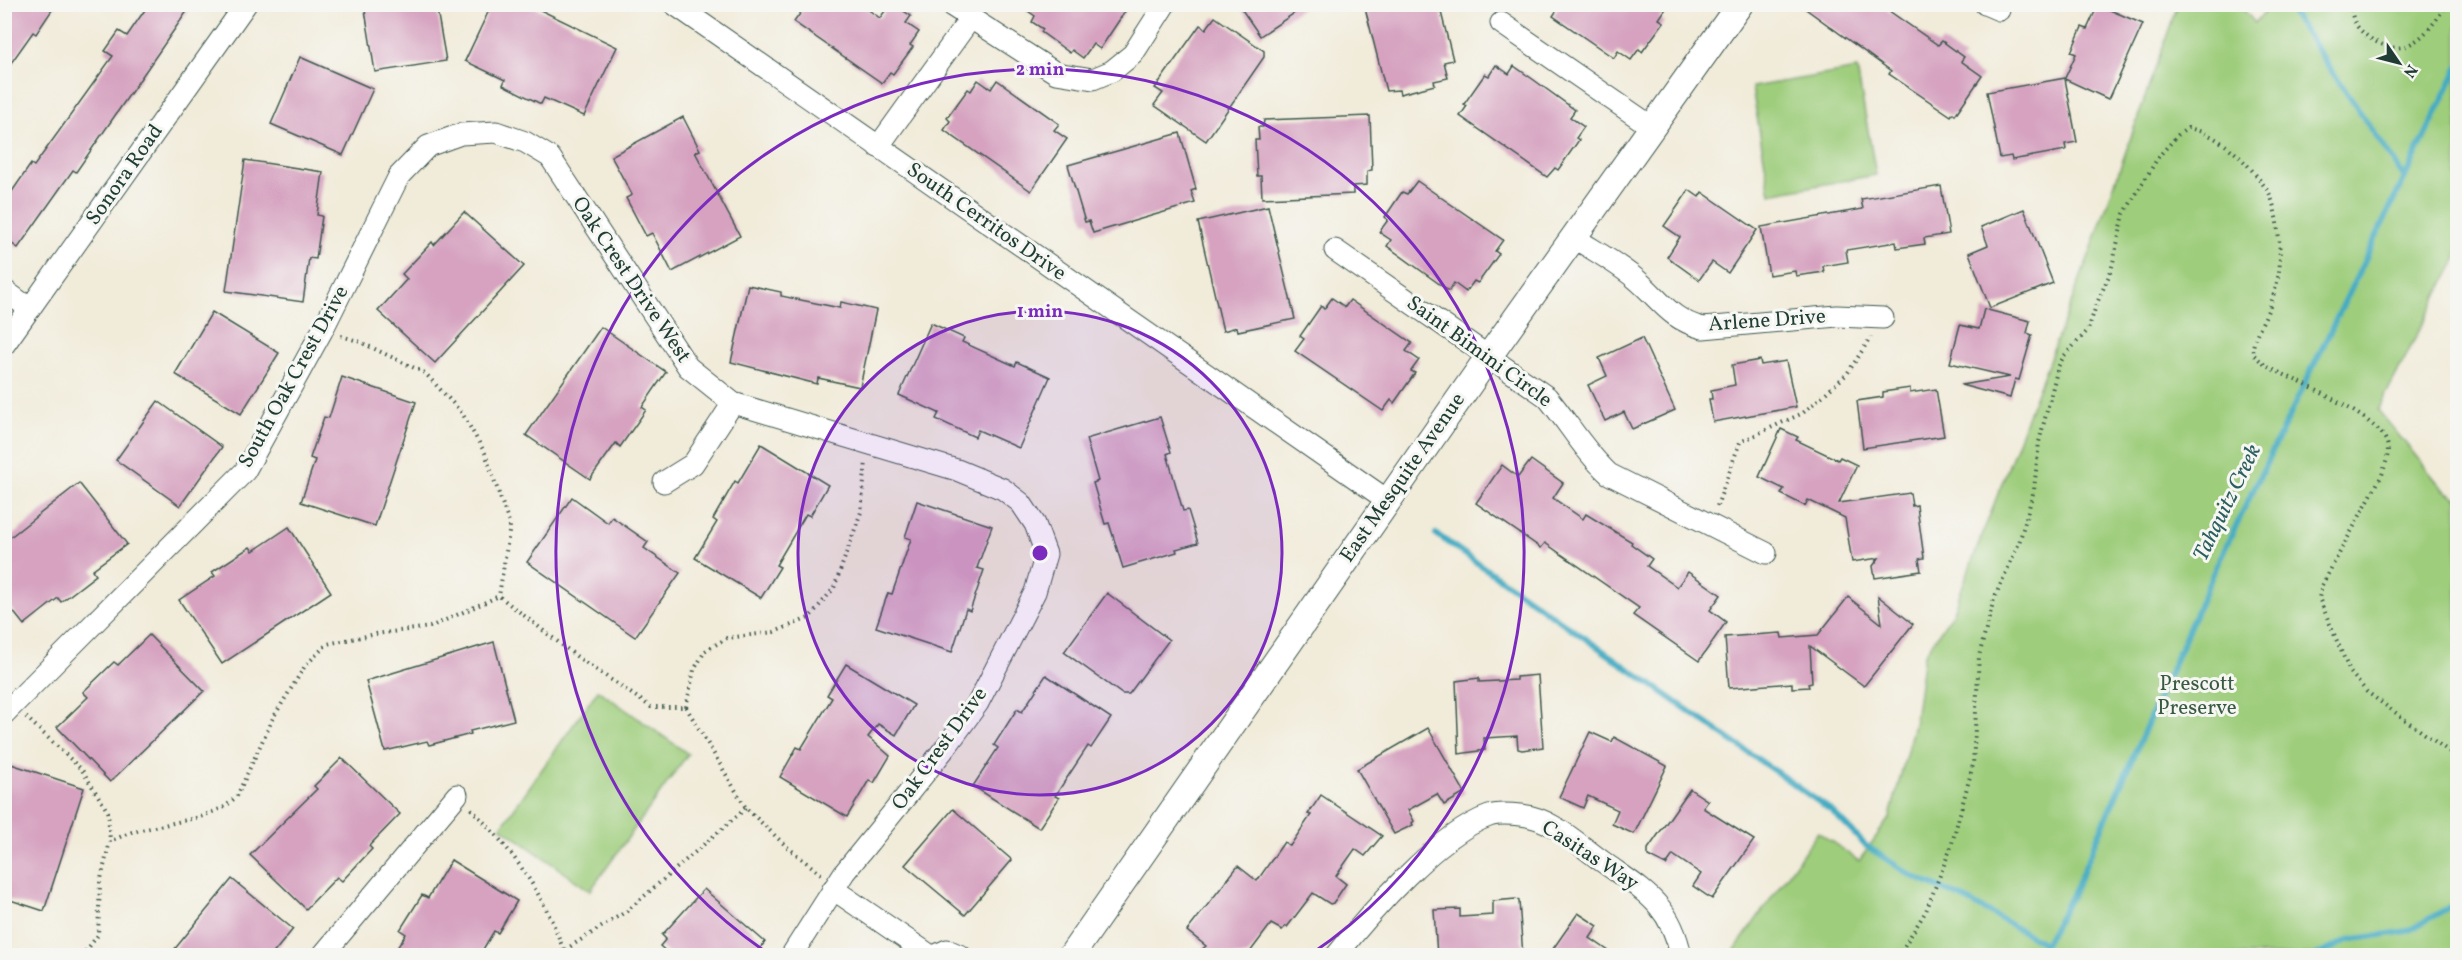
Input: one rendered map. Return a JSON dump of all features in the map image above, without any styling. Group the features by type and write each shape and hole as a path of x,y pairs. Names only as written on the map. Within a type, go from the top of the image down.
{"street":[{"name":"Sonora Road","path":"4,345 246,4"},
{"name":"South Cerritos Drive","path":"674,4 1388,500"},
{"path":"949,4 970,20 1056,73 1093,79 1112,71 1133,54 1165,4"},
{"name":"East Mesquite Avenue","path":"1071,956 1489,356 1740,4"},
{"path":"878,147 970,20"},
{"path":"1501,23 1652,127"},
{"name":"Oak Crest Drive West","path":"461,134 496,132 525,142 550,157 688,367 733,403 957,470 1003,489 1021,503 1035,524"},
{"name":"South Oak Crest Drive","path":"9,710 244,471 321,331 399,176 428,146 461,134"},
{"name":"Arlene Drive","path":"1573,237 1634,277 1672,314 1686,324 1703,328 1837,316 1883,318"},
{"name":"Saint Bimini Circle","path":"1335,250 1547,397 1589,455 1608,474 1766,553"},
{"path":"4,290 30,309"},
{"path":"664,482 693,464 733,403"},
{"name":"Oak Crest Drive","path":"791,956 834,888 978,703 1035,592 1046,554 1035,524"},
{"path":"322,956 457,795"},
{"name":"Casitas Way","path":"1336,956 1380,903 1452,836 1491,815 1522,815 1552,825 1652,897 1670,918 1681,956"},
{"path":"834,888 932,956 947,950 961,956"}],"path":[{"path":"2350,4 2355,22 2368,37 2385,46 2406,47 2427,33 2447,4"},
{"path":"1898,956 1926,911 1951,847 1973,765 1979,656 1994,599 2019,543 2034,490 2039,442 2058,367 2064,356 2088,330 2111,271 2124,214 2158,156 2188,128 2202,130 2226,144 2270,195 2277,218 2280,270 2267,312 2253,345 2253,354 2266,366 2366,418 2382,434 2387,444 2387,457 2382,475 2322,585 2319,598 2350,672 2367,692 2457,758"},
{"path":"1708,524 1740,442 1803,413 1847,374 1883,318"},
{"path":"321,331 358,341 425,373 462,413 485,453 510,526 499,596"},
{"path":"834,888 746,808 686,707 694,670 705,651 727,638 774,632 809,618 834,588 861,512 867,442"},
{"path":"499,596 576,656 651,707 686,707"},
{"path":"110,841 132,832 200,817 225,807 237,796 273,718 305,666 327,644 376,634 430,627 499,596"},
{"path":"9,710 82,770 108,812 110,841 100,883 98,934 82,956"},
{"path":"457,795 494,831 515,856 551,916 563,949"},
{"path":"555,956 627,911 746,808"}],"green space":[{"name":"Prescott Preserve","path":"2178,4 2240,5 2255,23 2270,5 2457,5 2457,258 2378,410 2443,489 2457,498 2457,955 1731,955 1818,832 1859,861 1890,817 1915,720 1924,655 1952,614 2090,253"},
{"path":"1857,69 1876,175 1770,194 1752,87"},
{"path":"598,690 688,754 590,891 501,827"}],"building":[{"path":"10,4 56,4 36,34 33,32 4,73 4,12"},
{"path":"149,4 192,4 76,172 73,170 18,248 4,238 4,188 11,193 31,164 34,166 113,56 105,51 119,31 127,36"},
{"path":"364,4 436,4 446,61 375,72"},
{"path":"492,4 528,4 617,47 584,116 544,98 541,104 503,85 505,80 465,61"},
{"path":"807,4 860,4 880,18 890,4 893,4 911,16 906,23 919,32 910,45 913,47 893,74 890,72 882,83 794,22"},
{"path":"1018,4 1130,4 1100,49 1093,44 1083,58 1072,50 1070,53 1041,32 1043,29 1032,22 1035,16"},
{"path":"1238,4 1308,4 1260,36"},
{"path":"1364,4 1439,4 1453,60 1444,62 1448,78 1434,81 1435,85 1400,94 1399,90 1386,91"},
{"path":"1561,4 1669,4 1659,19 1664,22 1642,52 1639,49 1631,60 1618,51 1614,58 1553,16"},
{"path":"1799,4 1879,4 1938,45 1942,41 1964,57 1961,61 1982,76 1955,115 1953,113 1951,116 1889,74 1891,71"},
{"path":"2098,5 2143,24 2110,97 2108,99 2065,79 2077,142 2065,144 2066,150 2012,160 2011,156 2000,158 1987,92 2065,78 2076,54 2071,52 2082,27 2087,29"},
{"path":"1215,17 1264,51 1264,57 1206,141 1154,105 1163,93 1155,88 1200,25 1206,29"},
{"path":"300,57 373,89 343,155 271,124"},
{"path":"1496,65 1509,74 1514,66 1534,80 1575,110 1570,117 1584,127 1576,138 1579,140 1558,170 1555,168 1547,177 1460,116 1467,106 1464,104 1485,74 1489,76"},
{"path":"978,80 991,89 997,80 1059,124 1054,130 1067,139 1031,191 944,130 950,121 947,118 968,89 971,91"},
{"path":"1370,116 1372,170 1367,171 1367,185 1353,186 1353,194 1262,198 1261,176 1257,176 1255,140 1259,140 1258,127 1263,127 1264,120"},
{"path":"683,117 700,150 695,152 740,236 672,272 652,233 646,236 626,198 632,195 611,156"},
{"path":"1180,133 1196,189 1191,191 1195,203 1093,233 1089,221 1085,222 1068,165"},
{"path":"245,160 323,172 317,215 322,216 316,259 309,258 303,302 226,291"},
{"path":"1417,181 1503,240 1495,251 1499,254 1478,283 1474,281 1466,292 1454,283 1449,291 1387,246 1391,240 1379,232 1388,220 1385,217 1402,192 1407,194"},
{"path":"1941,186 1949,234 1924,238 1925,244 1897,248 1896,242 1846,250 1848,262 1823,266 1824,272 1796,276 1795,271 1769,275 1761,227 1863,209 1861,199"},
{"path":"1689,190 1699,197 1702,192 1757,230 1728,273 1712,262 1699,280 1667,257 1680,237 1664,226"},
{"path":"1268,206 1295,319 1238,331 1237,327 1223,331 1198,222"},
{"path":"2024,209 2053,283 1990,308 1969,253 1988,245 1981,227"},
{"path":"464,212 524,266 435,363 378,311 407,279 402,274 432,242 434,245"},
{"path":"748,285 781,292 781,296 840,308 841,302 876,310 860,387 818,378 817,384 731,362"},
{"path":"1332,298 1345,307 1350,300 1412,343 1406,351 1419,360 1411,371 1415,373 1394,403 1391,400 1383,411 1295,351 1304,339 1300,336 1321,306 1324,309"},
{"path":"1984,309 2030,321 2027,333 2032,335 2019,380 2015,379 2010,398 1961,385 2010,377 1950,363 1960,325 1979,329"},
{"path":"212,312 279,353 241,414 175,374"},
{"path":"931,323 964,338 962,342 1015,366 1017,362 1050,377 1019,448 978,430 975,437 936,419 939,413 899,395"},
{"path":"601,327 666,372 642,407 646,410 620,447 616,443 590,479 526,435"},
{"path":"1642,338 1675,410 1632,429 1624,412 1605,421 1588,385 1607,376 1599,358"},
{"path":"1760,360 1761,365 1786,361 1796,407 1713,422 1709,399 1712,399 1711,390 1735,385 1732,365"},
{"path":"342,377 416,402 375,526 301,502 315,460 310,458 324,417 329,418"},
{"path":"1910,388 1910,393 1936,389 1944,436 1863,448 1857,401 1883,397 1883,392"},
{"path":"158,401 222,447 180,506 116,460"},
{"path":"1160,417 1171,452 1167,454 1183,511 1188,510 1198,543 1176,549 1177,552 1123,568 1109,523 1105,524 1093,483 1098,481 1086,439"},
{"path":"1781,429 1798,437 1796,440 1838,460 1840,457 1857,465 1839,503 1910,493 1912,506 1917,505 1924,558 1919,559 1921,571 1875,578 1873,566 1879,558 1852,562 1845,518 1808,500 1805,506 1781,494 1784,489 1759,477"},
{"path":"761,444 828,485 810,516 806,514 776,565 780,567 761,598 695,558 717,522 713,519 735,481 738,483"},
{"path":"1531,460 1563,483 1553,498 1583,519 1586,514 1632,542 1631,544 1652,559 1647,566 1677,587 1688,572 1721,595 1710,610 1726,622 1699,661 1633,615 1639,608 1545,543 1541,548 1476,503 1502,465 1518,477"},
{"path":"79,483 127,544 92,570 96,575 61,602 58,598 24,625 4,600 4,542"},
{"path":"572,497 608,523 612,517 648,542 644,548 680,573 635,637 527,562"},
{"path":"917,501 992,526 977,568 984,570 970,611 966,609 952,652 876,627 888,593 892,594 911,539 905,537"},
{"path":"289,527 331,592 222,664 179,600 215,576 212,572 250,547 253,551"},
{"path":"1107,593 1169,640 1129,694 1122,694 1064,652"},
{"path":"1878,596 1913,624 1864,686 1810,646 1812,683 1808,684 1809,687 1792,688 1792,683 1729,688 1725,637 1781,633 1782,638 1818,635 1848,597 1882,624"},
{"path":"149,635 204,691 110,782 57,727 88,697 83,692 114,662 118,665"},
{"path":"494,642 514,720 470,731 471,734 429,745 427,741 385,751 366,681"},
{"path":"846,664 914,705 896,735 878,724 868,737 890,756 874,783 869,780 847,817 780,777 797,747 801,749 832,698 827,695"},
{"path":"1046,675 1111,718 1091,748 1088,746 1055,796 1059,798 1039,828 973,786 998,748 994,745 1017,709 1022,712"},
{"path":"1538,675 1543,747 1518,749 1517,736 1484,738 1485,750 1459,754 1456,681 1479,678 1479,682 1516,680 1516,677"},
{"path":"1428,728 1465,793 1444,805 1437,794 1408,810 1414,821 1413,825 1394,834 1357,769"},
{"path":"1590,732 1612,742 1614,737 1667,766 1634,834 1612,824 1618,810 1588,796 1583,808 1559,797"},
{"path":"342,758 400,814 369,846 372,849 342,881 337,877 306,909 250,855 317,789 314,786"},
{"path":"11,764 84,788 44,911 4,898 4,785"},
{"path":"1690,789 1708,801 1703,808 1754,840 1712,899 1693,886 1701,874 1673,855 1666,865 1648,856 1648,849"},
{"path":"1321,795 1382,836 1365,856 1355,849 1336,876 1346,884 1333,903 1330,904 1313,893 1287,927 1282,930 1271,924 1247,956 1194,956 1206,946 1187,931 1238,866 1257,881 1284,842 1290,846 1311,815 1308,814"},
{"path":"953,809 1012,860 965,915 905,865"},
{"path":"451,860 517,901 498,933 494,931 479,956 392,956 406,934 400,930 422,895 428,898"},
{"path":"232,879 293,929 271,956 169,956"},
{"path":"704,889 765,942 754,956 671,956 660,946 666,939 662,935"},
{"path":"1516,899 1519,901 1523,956 1437,956 1434,910 1460,909 1460,917 1493,915 1493,901"},
{"path":"1578,913 1598,926 1590,938 1616,956 1548,956"}],"waterway":[{"path":"2286,4 2405,178"},
{"name":"Tahquitz Creek","path":"2036,956 2076,887 2215,569 2458,68"},
{"path":"1436,534 1832,811 1865,845 1912,876 1965,899 2045,944"},
{"path":"2316,956 2348,940 2408,931 2458,902"}]}
